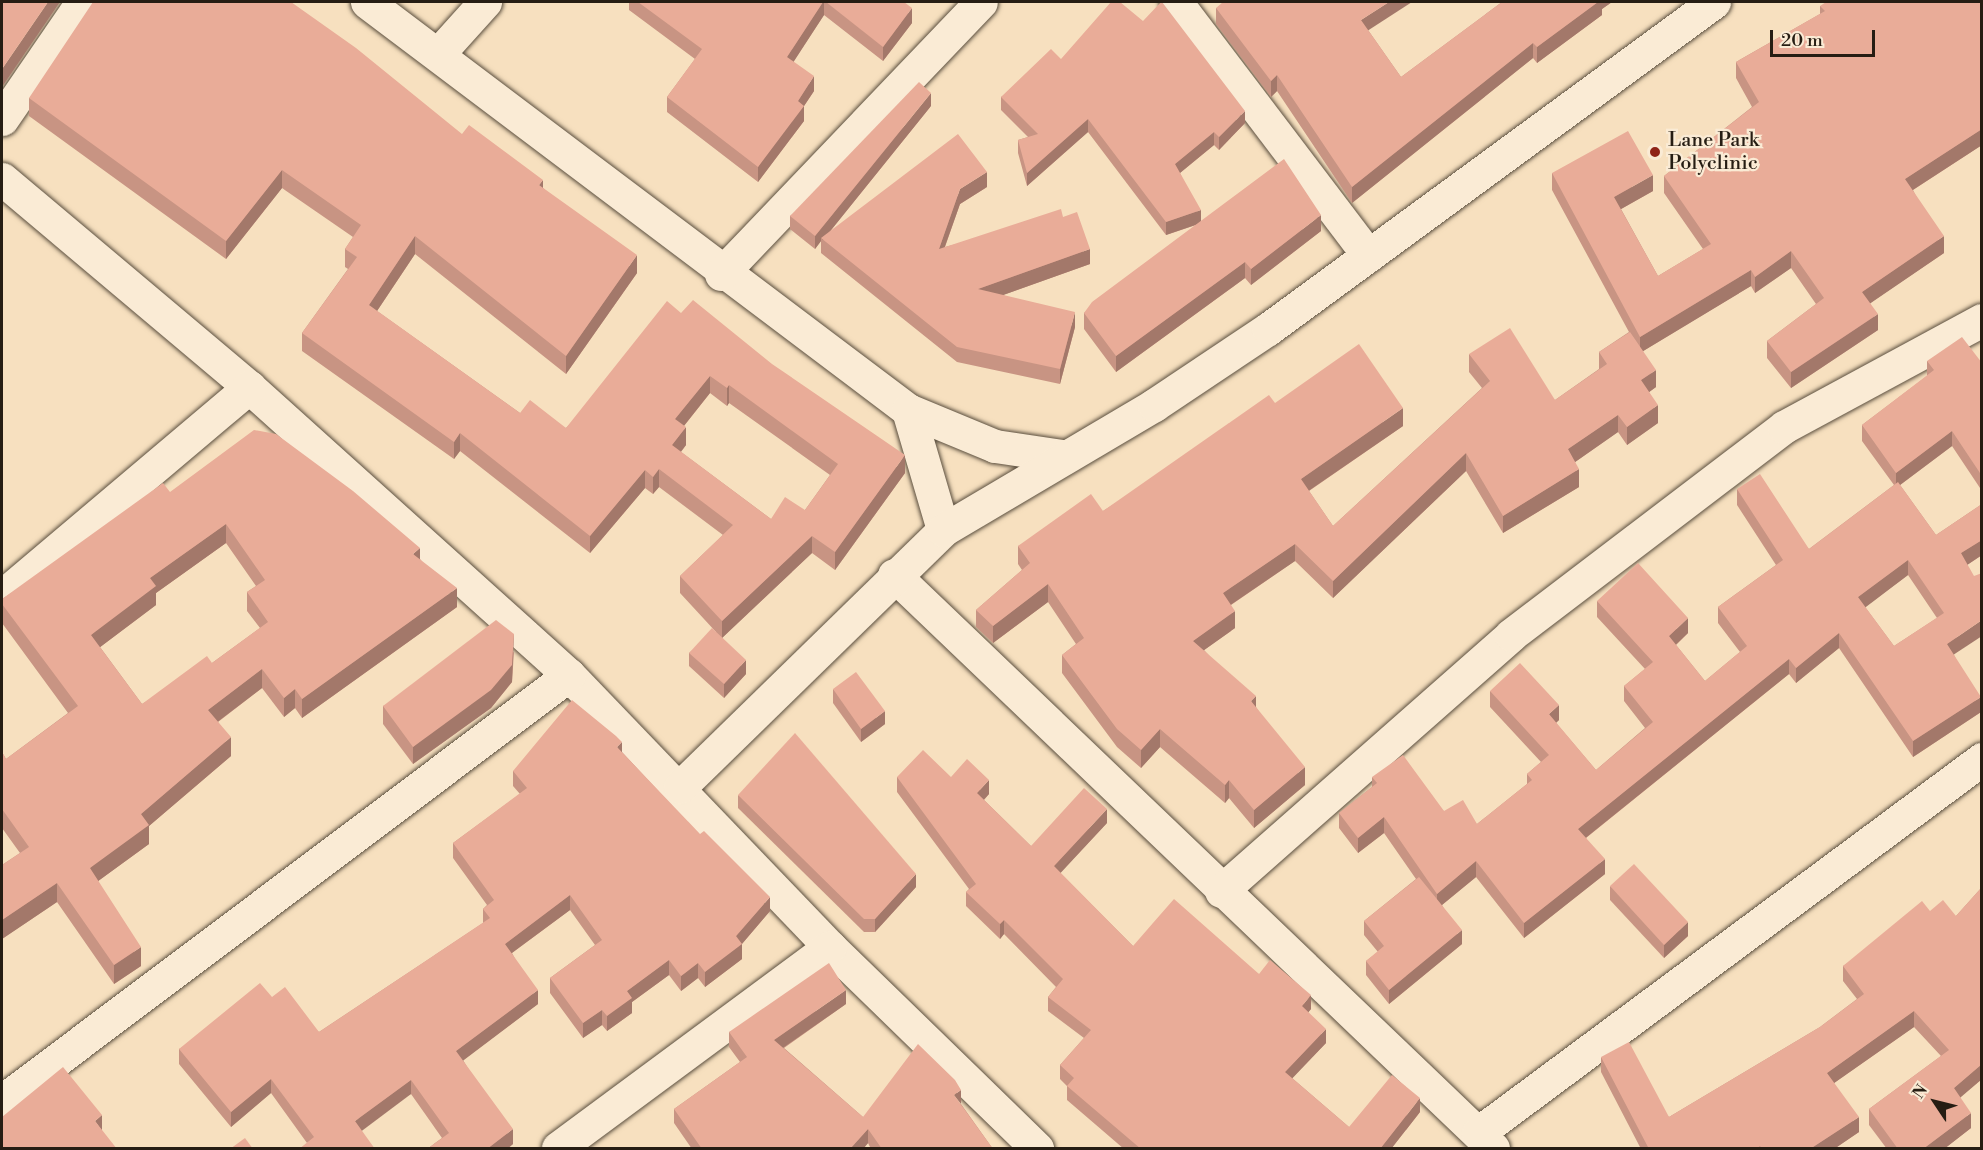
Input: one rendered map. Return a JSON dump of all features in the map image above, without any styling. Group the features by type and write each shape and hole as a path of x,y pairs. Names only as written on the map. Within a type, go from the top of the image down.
{"street":[{"path":"2,119 82,2"},
{"path":"367,2 439,53 721,274 908,410 995,446 1062,456"},
{"path":"439,53 485,2"},
{"path":"721,274 981,2"},
{"path":"1176,2 1368,255"},
{"path":"680,787 894,575 944,530 1062,456 1154,405 1368,255 1714,2"},
{"path":"2,179 249,387 569,675 680,787 830,947 1037,1149"},
{"path":"1221,891 1511,635 1784,427 1982,320"},
{"path":"2,596 249,387"},
{"path":"908,410 944,530"},
{"path":"894,575 1221,891 1486,1141 1982,759"},
{"path":"2,1101 569,675"},
{"path":"558,1149 830,947"}],"building":[{"path":"2,2 48,2 2,69"},
{"path":"93,2 291,2 356,48 462,134 469,125 543,180 539,185 637,255 566,356 415,236 369,305 520,413 530,400 566,428 667,301 681,313 693,300 772,364 905,455 835,552 812,536 722,621 680,576 733,525 659,469 653,477 645,470 590,536 460,433 454,442 302,333 357,257 345,249 361,225 282,170 226,241 29,98","holes":["710,376 727,388 729,385 838,464 805,510 785,497 771,519 672,445 686,427 675,419"]},
{"path":"638,2 823,2 787,57 814,76 798,101 804,106 758,167 667,97 702,49"},
{"path":"826,2 904,2 912,8 883,47"},
{"path":"1111,2 1120,2 1143,21 1162,2 1245,111 1219,137 1214,132 1175,164 1201,210 1166,222 1088,119 1027,173 1018,140 1038,134 1001,97 1051,49 1061,59"},
{"path":"1223,2 1389,2 1361,20 1401,77 1502,2 1598,2 1537,47 1533,43 1352,187 1277,75 1271,81 1216,8"},
{"path":"1826,2 1982,2 1982,129 1905,179 1944,236 1862,292 1878,314 1791,372 1767,341 1824,298 1791,251 1755,277 1751,270 1640,337 1552,173 1628,131 1653,175 1614,197 1658,276 1711,244 1664,176 1759,102 1736,62 1825,11 1820,6"},
{"path":"919,82 931,93 815,236 790,216"},
{"path":"958,134 987,172 960,189 939,249 1061,209 1063,217 1077,212 1090,249 978,289 1075,312 1060,369 957,347 821,238"},
{"path":"1284,159 1321,215 1251,269 1245,262 1116,356 1084,313 1092,302"},
{"path":"1510,328 1555,400 1607,364 1599,352 1630,332 1656,370 1641,380 1658,405 1627,427 1618,415 1568,449 1579,469 1503,516 1466,453 1333,581 1295,544 1223,593 1235,611 1193,641 1256,696 1251,701 1305,767 1254,810 1229,780 1225,785 1160,729 1141,750 1117,729 1062,655 1084,638 1048,584 993,626 976,610 1030,563 1018,546 1091,494 1103,511 1269,395 1275,403 1359,344 1403,408 1301,479 1333,526 1490,381 1469,354"},
{"path":"1962,337 1982,363 1982,476 1952,431 1896,473 1862,425 1934,370 1927,361"},
{"path":"254,430 276,434 353,491 420,548 413,554 457,588 302,699 295,689 284,698 262,669 208,710 231,737 141,814 149,825 90,868 141,947 114,965 57,883 2,920 2,865 29,847 2,809 2,752 6,759 78,706 2,604 2,599 163,483 170,492","holes":["226,524 265,580 247,592 268,622 212,663 207,656 142,704 91,635 156,586 150,578"]},
{"path":"1760,474 1809,549 1898,482 1936,535 1982,504 1982,540 1961,553 1974,576 1982,573 1982,620 1947,644 1981,697 1913,741 1839,633 1796,668 1789,659 1578,829 1605,859 1524,923 1476,861 1437,894 1384,817 1358,838 1339,813 1377,783 1372,777 1403,755 1444,811 1463,800 1477,824 1532,780 1527,774 1549,755 1490,691 1520,663 1559,705 1549,714 1596,770 1653,722 1624,686 1653,662 1597,601 1638,563 1688,618 1669,636 1705,681 1747,646 1718,607 1783,560 1737,489","holes":["1908,560 1944,613 1894,646 1858,597"]},
{"path":"496,620 514,634 512,665 491,690 413,747 383,706"},
{"path":"712,628 746,660 724,684 689,653"},
{"path":"856,672 885,711 861,729 833,689"},
{"path":"572,700 616,736 622,742 617,747 700,834 704,831 770,897 736,936 742,944 705,972 698,963 681,976 669,960 627,991 632,998 607,1016 602,1010 583,1023 550,978 602,940 570,895 505,944 538,990 456,1051 513,1129 487,1149 427,1149 449,1133 411,1080 355,1121 375,1149 299,1149 314,1137 271,1079 231,1112 179,1049 260,983 272,997 285,987 319,1032 490,918 483,909 494,900 453,843 527,788 513,771"},
{"path":"795,733 916,874 875,919 864,919 738,795"},
{"path":"923,750 951,777 967,759 989,780 977,793 1031,846 1084,788 1107,809 1054,866 1133,946 1174,899 1259,974 1270,960 1311,995 1302,1006 1326,1029 1285,1072 1349,1127 1392,1075 1420,1098 1380,1149 1141,1149 1067,1086 1074,1078 1060,1065 1091,1030 1048,997 1063,979 1004,920 1000,924 966,892 976,884 897,777"},
{"path":"1634,864 1688,922 1664,945 1610,886"},
{"path":"1419,877 1462,930 1389,990 1366,961 1384,946 1364,921"},
{"path":"1982,887 1982,1064 1954,1088 1971,1113 1923,1149 1898,1149 1869,1109 1949,1050 1914,1011 1827,1073 1859,1117 1810,1149 1762,1149 1760,1146 1756,1149 1649,1149 1601,1057 1629,1042 1669,1117 1820,1027 1864,994 1843,966 1922,901 1930,911 1943,900 1956,916"},
{"path":"829,963 846,990 774,1040 863,1117 918,1044 955,1080 961,1090 954,1095 993,1149 882,1149 868,1129 850,1149 702,1149 674,1109 747,1057 729,1032"},
{"path":"63,1067 102,1115 95,1121 117,1149 2,1149 2,1117"},
{"path":"245,1138 253,1149 230,1149"}],"place":[{"name":"Lane Park Polyclinic","path":"1655,152"}]}
